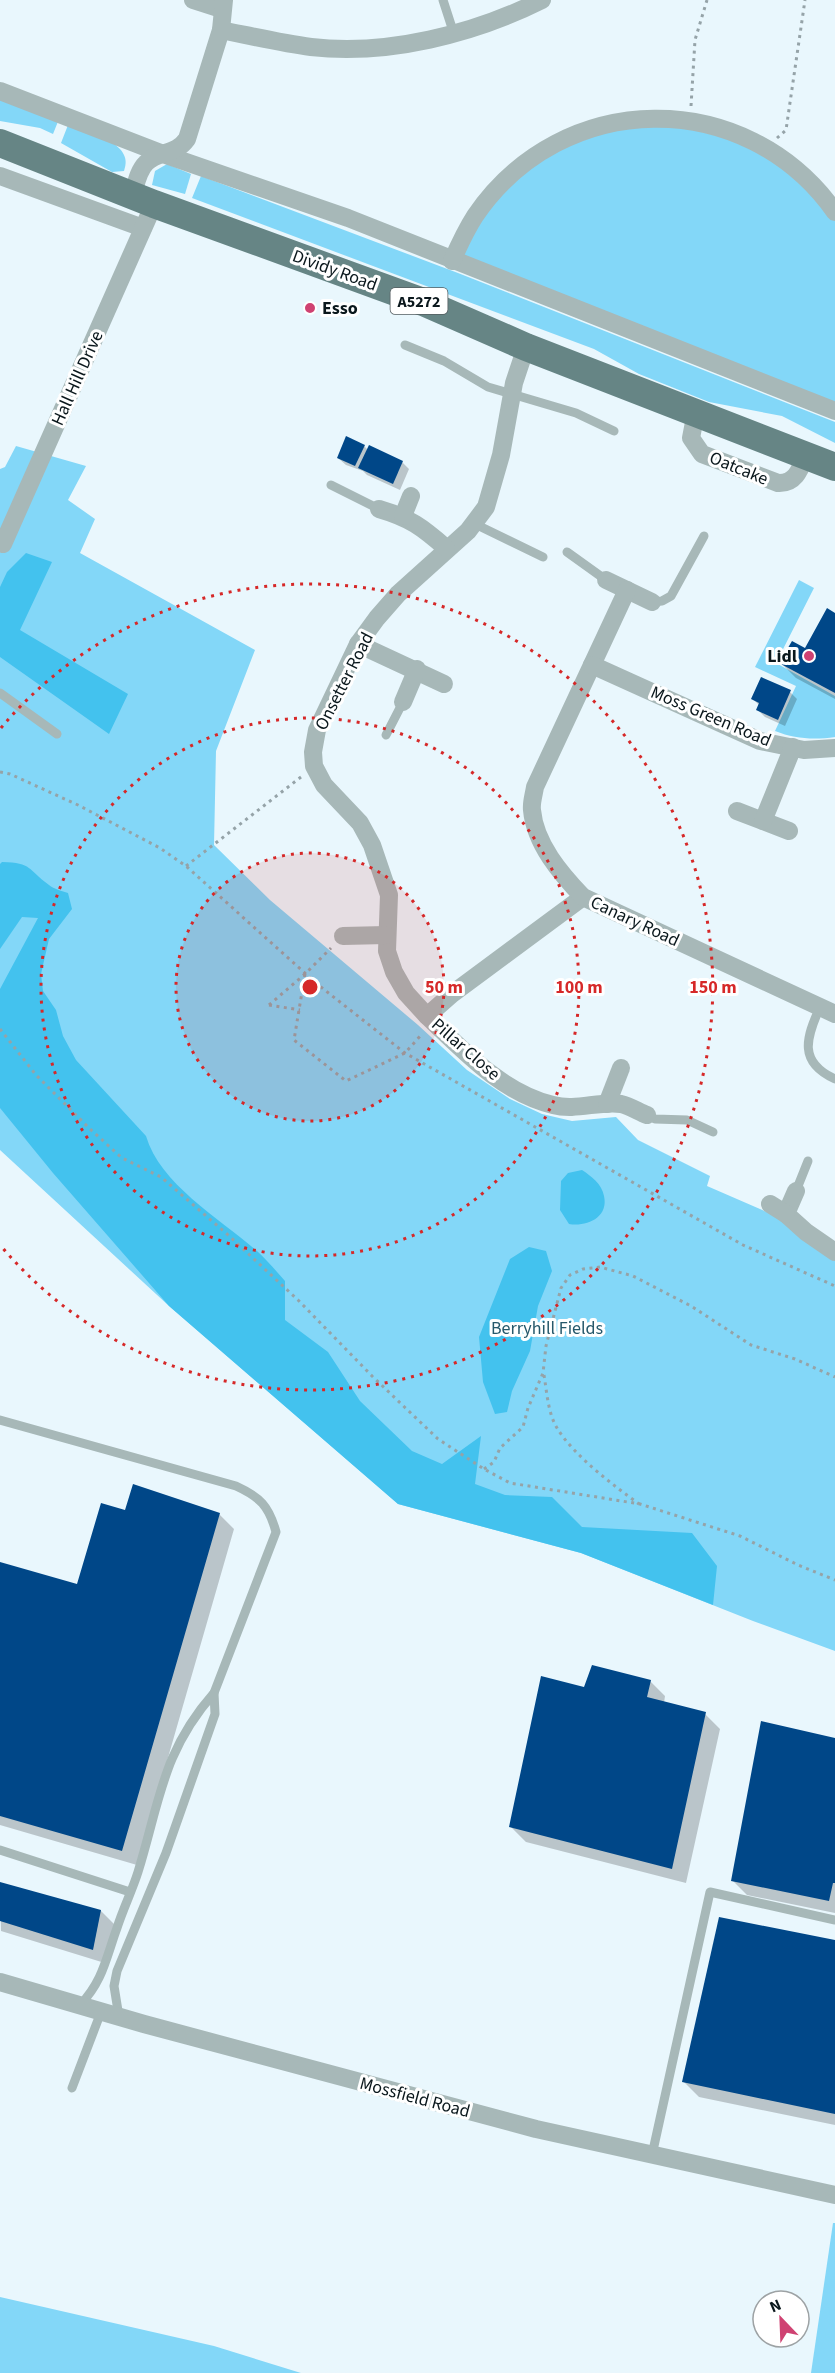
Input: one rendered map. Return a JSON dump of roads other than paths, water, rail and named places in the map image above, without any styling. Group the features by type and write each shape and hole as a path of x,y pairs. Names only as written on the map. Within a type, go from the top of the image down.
{"main road":[{"name":"Dividy Road","path":"0,143 143,209 423,302 526,347 835,467"}],"street":[{"path":"193,0 223,5"},
{"path":"221,30 313,47 393,45 454,34 486,24 542,0"},
{"name":"Hall Hill Drive","path":"2,548 143,209 139,173 146,163 180,148 187,139 221,30 223,5"},
{"path":"0,91 163,154 348,218 835,411"},
{"path":"452,261 463,236 489,199 514,173 564,139 612,122 645,118 690,120 718,126 767,148 804,175 835,212"},
{"name":"Dividy Road","path":"0,176 143,209"},
{"name":"Onsetter Road","path":"386,935 389,895 372,845 360,823 324,785 314,766 317,730 358,644 398,594 475,524 486,507 493,486 512,393 526,347"},
{"path":"403,516 411,496"},
{"path":"379,509 403,516 422,527 446,548"},
{"path":"606,580 652,603"},
{"name":"Canary Road","path":"627,590 535,787 531,809 538,832 556,867 583,897 827,1011"},
{"path":"358,644 417,669 444,684"},
{"name":"Moss Green Road","path":"592,665 760,741 804,750 835,748"},
{"path":"403,702 417,669"},
{"path":"763,821 793,747"},
{"path":"737,811 789,831"},
{"path":"343,936 386,935 387,951 394,972 406,993 430,1019 452,994 583,897"},
{"name":"Pillar Close","path":"430,1019 489,1073 523,1093 560,1106 576,1108 623,1104 647,1115"},
{"path":"607,1104 621,1068"},
{"path":"786,1214 796,1191"},
{"path":"770,1204 835,1252"},
{"name":"Mossfield Road","path":"0,1982 119,2017 536,2129 835,2195"}],"lane":[{"path":"443,0 454,34"},
{"path":"405,345 444,361 488,387 576,413 614,431"},
{"path":"331,485 379,509"},
{"path":"475,524 543,557"},
{"path":"652,603 671,596 704,536"},
{"path":"567,552 606,580"},
{"path":"0,693 57,734"},
{"path":"386,735 403,702"},
{"path":"827,1011 807,1043 809,1056 817,1067 835,1079"},
{"path":"647,1115 655,1119 687,1120 713,1132"},
{"path":"796,1191 808,1161"},
{"path":"0,1420 236,1486 253,1494 271,1513 276,1532 214,1693 185,1733 165,1773 105,1967 94,1991 80,2006"},
{"path":"119,2017 114,1986 117,1971 170,1843 215,1714 214,1693"},
{"path":"0,1850 130,1892"},
{"path":"652,2155 710,1892 835,1920"},
{"path":"72,2088 101,2012"}],"place":[{"name":"Esso","path":"310,308"},
{"name":"Lidl","path":"809,656"}],"park label":[{"name":"Berryhill Fields","path":"547,1328"}]}
